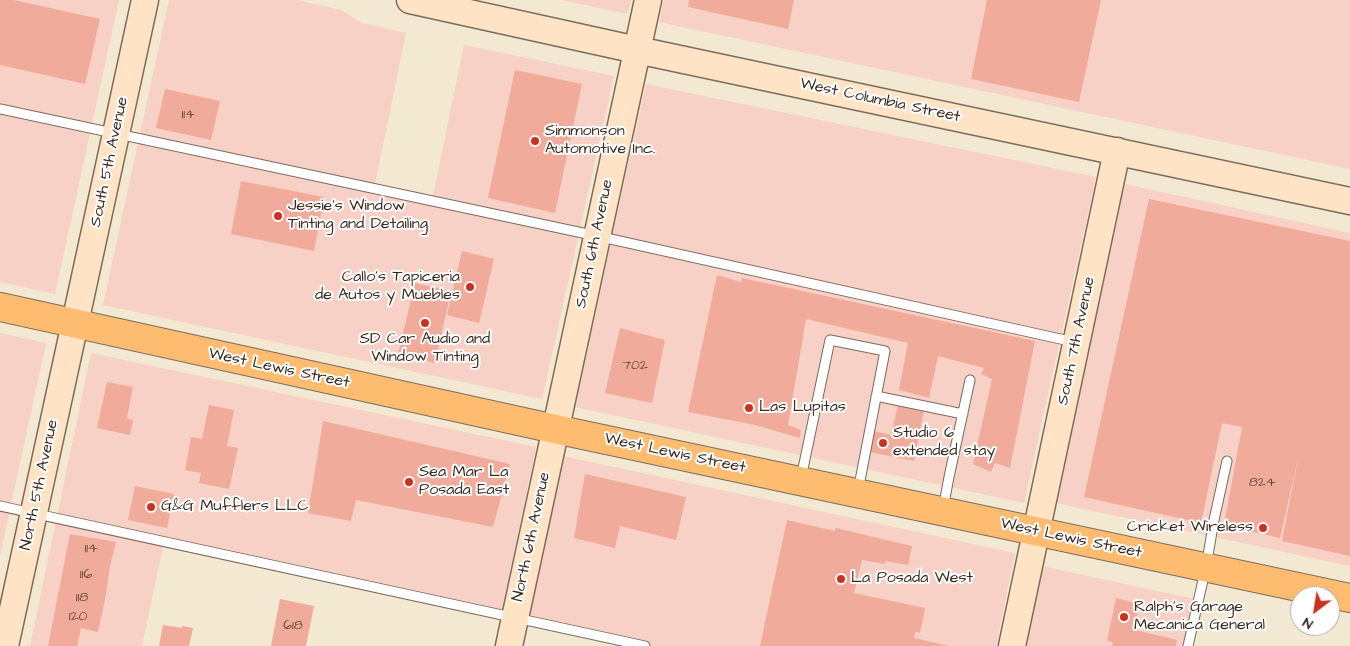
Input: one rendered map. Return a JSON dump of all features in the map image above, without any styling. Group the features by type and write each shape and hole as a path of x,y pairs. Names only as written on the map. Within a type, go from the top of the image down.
{"main road":[{"name":"West Lewis Street","path":"0,307 555,429 1350,598"}],"street":[{"name":"South 5th Avenue","path":"75,324 145,0"},
{"name":"West Columbia Street","path":"410,0 1350,201"},
{"name":"South 6th Avenue","path":"555,429 648,0"},
{"name":"South 7th Avenue","path":"1012,646 1038,531 1117,151"},
{"name":"North 5th Avenue","path":"5,646 75,324"},
{"name":"North 6th Avenue","path":"509,646 555,429"}],"lane":[{"path":"0,109 597,236 1077,342"},
{"path":"800,481 830,340 884,351 858,493"},
{"path":"943,512 970,380"},
{"path":"876,396 963,414"},
{"path":"1188,646 1227,461"},
{"path":"0,506 646,646"}],"shaded area":[{"path":"0,0 119,0 55,294 0,282"},
{"path":"169,0 297,0 341,10 362,23 406,33 373,194 431,205 464,45 614,76 542,399 103,305"},
{"path":"562,0 631,0 627,14"},
{"path":"664,0 1350,0 1350,169 659,22"},
{"path":"646,84 1096,177 1024,503 575,407"},
{"path":"1125,184 1350,233 1350,566 1056,503"},
{"path":"0,333 46,343 0,556"},
{"path":"91,353 536,447 501,614 164,542 142,646 30,646"},
{"path":"563,456 1015,553 996,646 647,646 529,621"},
{"path":"1042,566 1199,600 1189,646 1026,646"}],"building":[{"path":"0,0 14,0 100,19 85,84 0,65"},
{"path":"689,0 794,0 788,29 688,7"},
{"path":"987,0 1101,0 1079,102 971,79"},
{"name":"Simmonson Automotive Inc.","path":"515,70 582,84 555,213 488,198"},
{"path":"165,89 220,101 211,140 156,128"},
{"name":"Jessie's Window Tinting and Detailing","path":"241,181 324,197 314,251 231,234"},
{"path":"1149,199 1350,241 1350,556 1282,541 1298,458 1280,538 1224,525 1242,427 1222,423 1201,523 1084,497"},
{"name":"Callo's Tapiceria de Autos y Muebles","path":"462,251 494,259 479,323 447,315"},
{"path":"717,275 741,282 742,278 1035,341 1010,468 995,463 991,472 973,464 992,379 981,374 984,368 938,356 929,398 899,390 908,343 806,319 788,425 801,430 800,438 755,425 688,412"},
{"name":"SD Car Audio and Window Tinting","path":"415,283 451,291 435,363 398,354"},
{"path":"620,328 665,340 652,403 605,393"},
{"path":"107,382 133,387 127,418 133,420 130,435 97,428"},
{"path":"209,405 234,410 227,446 238,448 229,489 199,483 201,473 185,470 191,437 202,439"},
{"path":"898,405 924,410 914,461 870,452 874,431 891,435"},
{"name":"Sea Mar La Posada East","path":"323,421 510,464 493,527 356,500 351,521 308,513"},
{"path":"585,474 686,497 676,540 620,526 615,548 574,538"},
{"name":"G&G Mufflers LLC","path":"135,486 174,494 167,528 128,520"},
{"path":"787,520 835,531 836,528 912,546 908,565 862,560 854,593 925,608 920,633 915,632 914,638 949,646 760,646"},
{"path":"70,534 116,542 106,594 98,632 81,628 77,646 48,646"},
{"name":"Ralph's Garage Mecanica General","path":"1116,598 1139,604 1135,630 1177,640 1176,646 1112,646 1113,642 1107,641"},
{"path":"280,599 314,606 306,646 271,646"},
{"path":"163,625 193,628 189,646 159,646"}],"place":[{"name":"Simmonson Automotive Inc.","path":"535,141"},
{"name":"Jessie's Window Tinting and Detailing","path":"278,216"},
{"name":"Callo's Tapiceria de Autos y Muebles","path":"470,287"},
{"name":"SD Car Audio and Window Tinting","path":"425,323"},
{"name":"Las Lupitas","path":"749,408"},
{"name":"Studio 6 extended stay","path":"883,443"},
{"name":"Sea Mar La Posada East","path":"409,482"},
{"name":"G&G Mufflers LLC","path":"151,507"},
{"name":"Cricket Wireless","path":"1263,528"},
{"name":"La Posada West","path":"841,579"},
{"name":"Ralph's Garage Mecanica General","path":"1124,617"}]}
